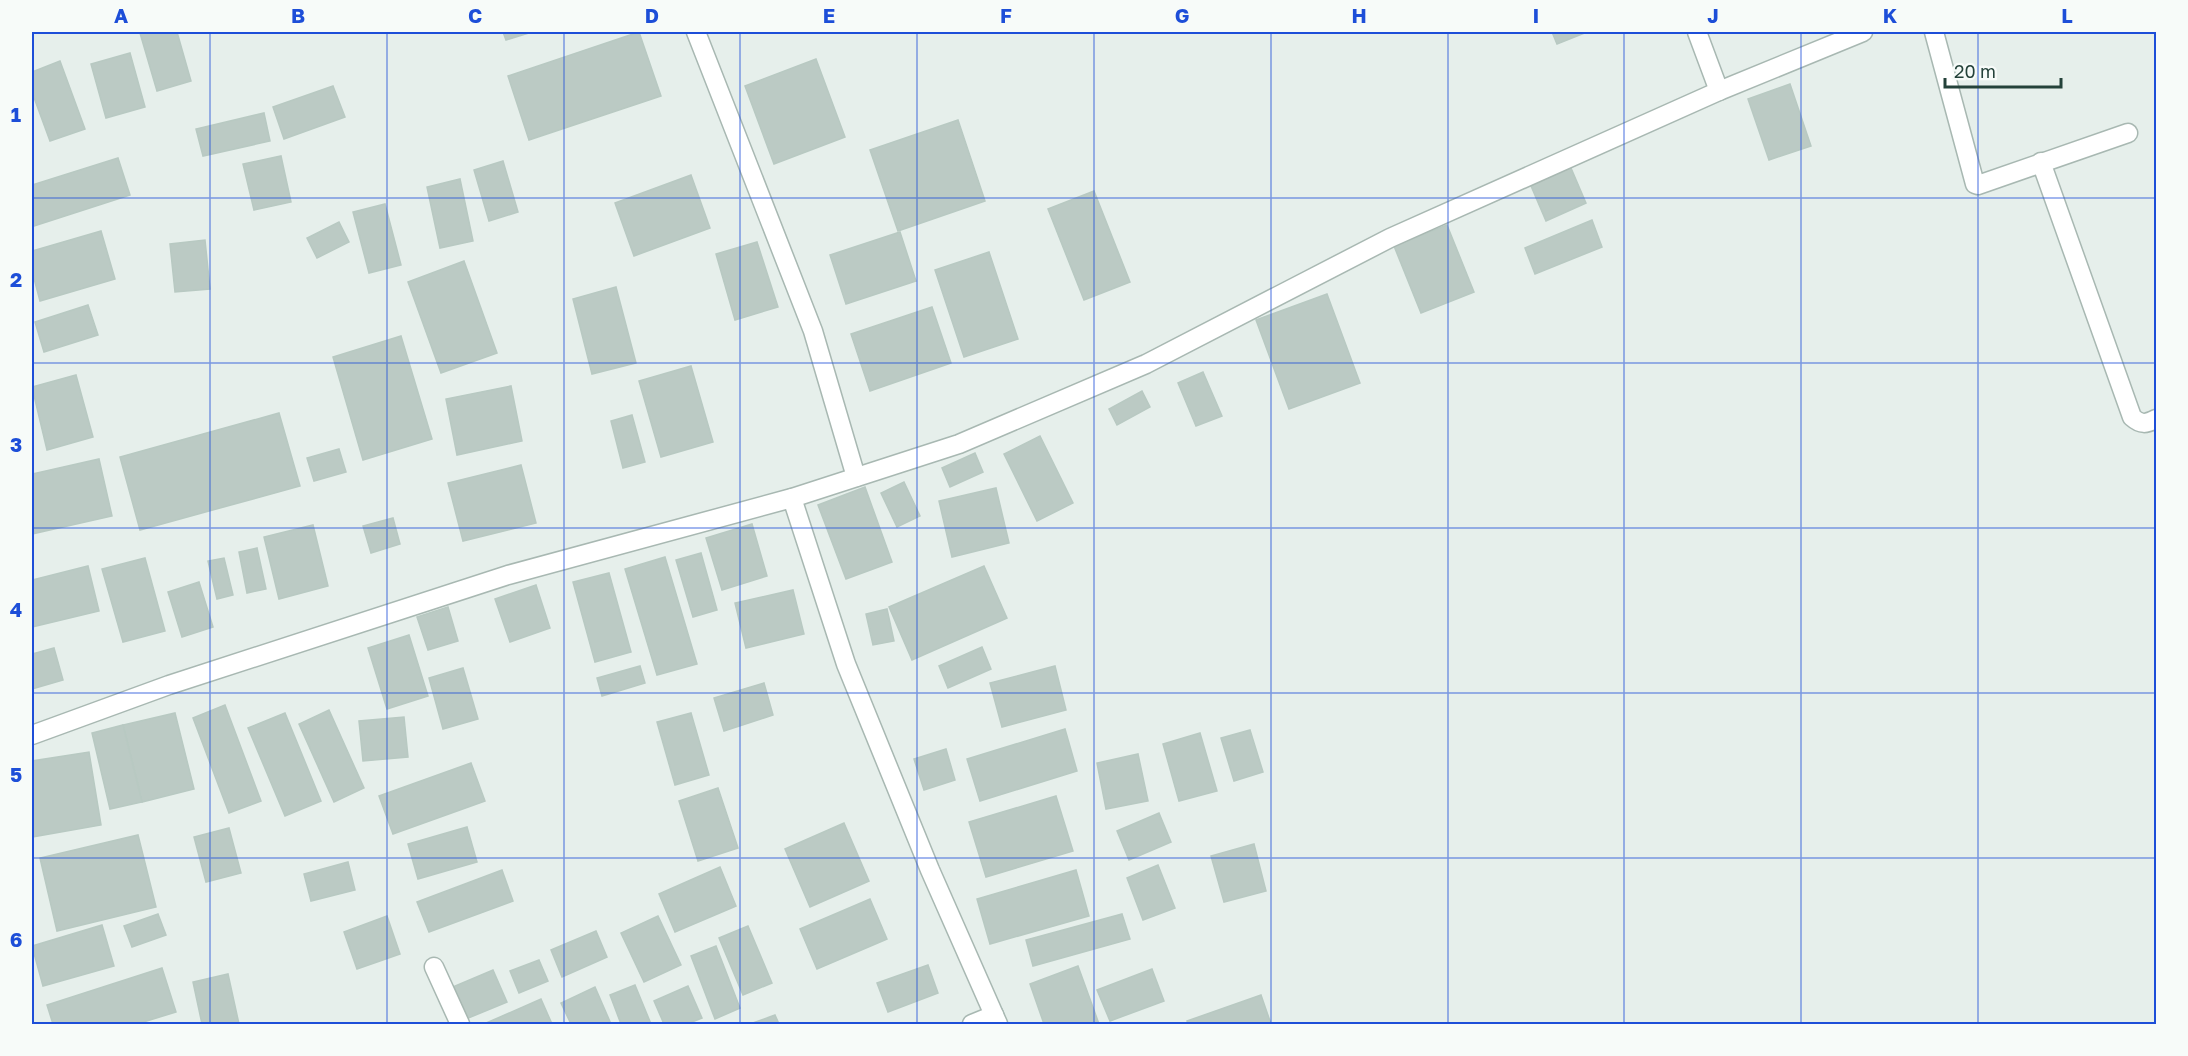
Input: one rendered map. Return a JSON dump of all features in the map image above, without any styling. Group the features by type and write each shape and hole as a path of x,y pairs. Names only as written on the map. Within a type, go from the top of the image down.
{"street":[{"path":"696,32 813,331 856,477"},
{"path":"1697,32 1719,91"},
{"path":"32,735 169,685 508,575 792,498 959,444 1146,364 1390,238 1719,91 1863,32"},
{"path":"1934,32 1975,184 1978,185 2128,133"},
{"path":"2041,162 2132,417 2138,423 2146,424 2157,419"},
{"path":"792,498 846,664 930,870 996,1020 972,1024"},
{"path":"434,967 460,1024"}],"building":[{"path":"177,32 191,81 157,91 140,33"},
{"path":"503,32 532,32 506,40"},
{"path":"639,32 661,96 529,140 508,76"},
{"path":"1552,32 1587,32 1557,44"},
{"path":"130,53 145,107 106,118 91,64"},
{"path":"816,59 845,137 774,164 745,86"},
{"path":"60,61 85,129 50,141 32,92 32,72"},
{"path":"1790,84 1811,146 1769,160 1748,99"},
{"path":"333,86 345,117 284,139 273,107"},
{"path":"264,113 270,141 203,156 196,129"},
{"path":"958,120 985,201 898,231 870,150"},
{"path":"281,156 291,202 254,210 243,164"},
{"path":"118,158 130,195 34,226 32,185"},
{"path":"503,161 518,212 489,221 474,170"},
{"path":"1568,161 1586,203 1546,221 1528,179"},
{"path":"691,175 710,228 634,256 615,203"},
{"path":"460,179 473,241 440,248 427,187"},
{"path":"1094,191 1130,282 1084,300 1048,209"},
{"path":"385,204 401,265 369,273 353,212"},
{"path":"1592,220 1602,247 1535,274 1525,248"},
{"path":"339,222 349,242 317,258 307,238"},
{"path":"1447,225 1474,292 1421,313 1394,246"},
{"path":"101,231 115,279 40,301 32,271 32,251"},
{"path":"900,232 916,281 846,304 830,255"},
{"path":"205,240 210,289 175,292 170,244"},
{"path":"757,242 778,307 735,320 716,254"},
{"path":"989,252 1018,339 964,357 935,270"},
{"path":"464,261 497,353 441,373 408,282"},
{"path":"616,287 636,363 592,374 573,299"},
{"path":"1327,294 1360,383 1289,409 1256,320"},
{"path":"88,305 98,335 44,352 35,322"},
{"path":"932,307 951,363 870,391 851,334"},
{"path":"401,336 432,439 363,460 333,357"},
{"path":"691,366 713,442 661,457 639,381"},
{"path":"1203,372 1222,416 1196,426 1178,383"},
{"path":"76,375 93,437 47,450 32,387"},
{"path":"511,386 522,441 457,455 446,399"},
{"path":"1142,391 1150,407 1117,425 1109,409"},
{"path":"279,413 300,486 140,530 120,457"},
{"path":"632,415 645,462 623,468 611,421"},
{"path":"1040,436 1073,503 1037,521 1004,454"},
{"path":"339,449 346,472 314,481 307,458"},
{"path":"975,453 983,472 950,487 942,468"},
{"path":"99,459 112,516 32,534 32,474"},
{"path":"521,465 536,523 463,541 448,483"},
{"path":"904,482 920,516 897,527 881,493"},
{"path":"865,487 892,562 846,579 818,505"},
{"path":"996,488 1009,543 952,557 939,501"},
{"path":"393,518 400,544 371,553 363,526"},
{"path":"752,524 767,576 722,590 706,538"},
{"path":"313,525 328,586 279,599 264,537"},
{"path":"257,548 266,589 247,593 239,552"},
{"path":"701,553 717,610 693,617 676,560"},
{"path":"665,557 697,664 657,675 625,569"},
{"path":"145,558 165,631 123,642 102,569"},
{"path":"224,558 233,595 217,599 208,561"},
{"path":"88,566 99,611 32,627 32,580"},
{"path":"984,566 1007,618 912,660 889,607"},
{"path":"609,573 631,652 595,662 573,582"},
{"path":"199,582 213,627 182,637 168,592"},
{"path":"536,585 550,628 510,642 495,599"},
{"path":"793,590 804,634 746,648 735,603"},
{"path":"448,607 458,641 428,650 417,617"},
{"path":"887,609 894,641 873,645 866,614"},
{"path":"409,635 428,696 387,709 368,648"},
{"path":"982,647 991,669 948,688 939,666"},
{"path":"54,648 63,680 32,689 32,654"},
{"path":"640,666 645,683 602,696 597,678"},
{"path":"1055,666 1066,710 1002,727 990,683"},
{"path":"463,668 478,719 443,729 429,678"},
{"path":"764,683 773,715 724,731 714,698"},
{"path":"225,705 261,801 229,813 193,718"},
{"path":"329,710 364,788 334,802 299,724"},
{"path":"175,713 194,789 142,802 123,725"},
{"path":"285,713 321,801 285,816 248,728"},
{"path":"691,713 709,775 675,785 657,722"},
{"path":"404,717 408,757 363,761 359,721"},
{"path":"123,725 142,802 110,809 92,733"},
{"path":"1065,729 1077,771 980,801 967,759"},
{"path":"1250,730 1263,772 1234,781 1221,738"},
{"path":"1200,733 1217,791 1179,801 1163,744"},
{"path":"946,749 955,780 924,790 914,759"},
{"path":"89,752 101,825 32,837 32,761"},
{"path":"1138,754 1148,801 1106,809 1097,763"},
{"path":"471,763 485,801 393,834 379,796"},
{"path":"718,788 738,848 698,861 679,801"},
{"path":"1056,796 1073,851 986,877 969,822"},
{"path":"1159,813 1171,842 1129,860 1117,831"},
{"path":"844,823 869,881 810,907 785,849"},
{"path":"467,827 477,862 418,879 408,844"},
{"path":"229,828 241,873 206,882 194,837"},
{"path":"138,835 156,907 57,931 40,858"},
{"path":"1254,844 1266,891 1224,902 1211,856"},
{"path":"348,862 355,890 311,901 304,874"},
{"path":"1158,865 1175,908 1143,920 1127,878"},
{"path":"720,867 736,906 675,932 659,894"},
{"path":"502,870 513,901 429,932 417,902"},
{"path":"1076,870 1089,916 990,944 977,899"},
{"path":"870,899 887,939 817,969 800,929"},
{"path":"158,914 166,935 132,947 124,926"},
{"path":"1122,914 1130,939 1033,966 1026,940"},
{"path":"387,916 400,954 357,969 344,932"},
{"path":"658,916 681,965 644,982 621,933"},
{"path":"102,925 114,966 43,986 32,946"},
{"path":"748,926 772,983 743,995 719,938"},
{"path":"596,931 607,957 562,977 551,950"},
{"path":"716,946 740,1008 715,1019 691,956"},
{"path":"539,960 548,981 519,993 510,971"},
{"path":"928,965 938,993 888,1012 877,983"},
{"path":"1078,966 1099,1024 1044,1024 1030,984"},
{"path":"162,968 176,1012 137,1024 53,1024 47,1005"},
{"path":"1152,969 1164,1001 1110,1021 1097,990"},
{"path":"493,970 507,1002 466,1019 453,987"},
{"path":"228,974 239,1024 202,1024 193,982"},
{"path":"635,985 651,1024 621,1024 610,995"},
{"path":"688,986 702,1018 687,1024 664,1024 654,1001"},
{"path":"595,987 611,1024 571,1024 561,1003"},
{"path":"1261,995 1271,1024 1188,1024 1187,1021"},
{"path":"541,999 552,1024 484,1024"},
{"path":"775,1015 779,1024 750,1024"}]}
